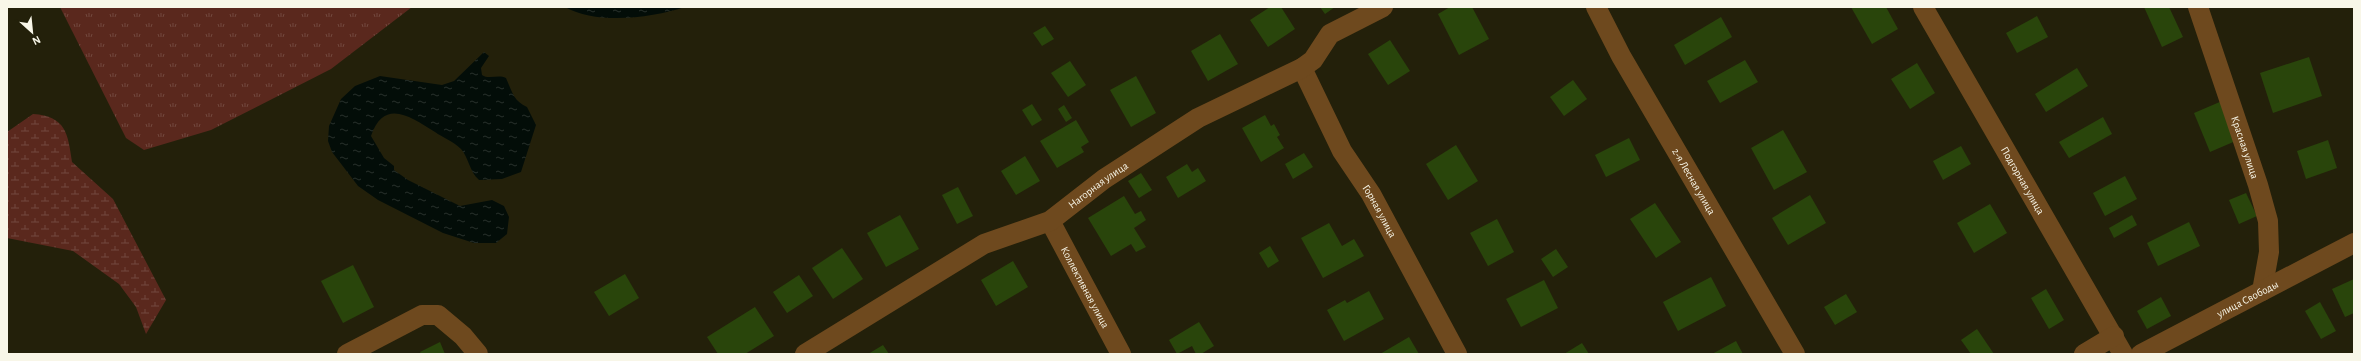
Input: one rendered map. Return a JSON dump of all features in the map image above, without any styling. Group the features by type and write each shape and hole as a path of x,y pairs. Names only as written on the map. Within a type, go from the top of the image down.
{"street":[{"name":"Нагорная улица","path":"805,354 984,244 1050,221 1104,179 1198,118 1302,68 1313,60 1330,34 1383,7"},
{"name":"2-я Лесная улица","path":"1596,7 1621,56 1795,354"},
{"name":"Подгорная улица","path":"1923,7 2123,354"},
{"name":"Красная улица","path":"2198,7 2258,185 2268,221 2269,252 2262,291"},
{"name":"Горная улица","path":"1302,68 1342,152 1371,194 1457,354"},
{"name":"Коллективная улица","path":"1050,221 1121,354"},
{"name":"улица Свободы","path":"2141,354 2354,243"},
{"path":"347,354 422,315 438,315 463,336 478,354"},
{"path":"2084,354 2114,336"}],"green space":[{"path":"60,7 412,7 331,69 211,130 144,150 126,138"},
{"path":"33,114 44,115 52,118 63,128 67,135 72,162 113,199 166,300 146,334 136,307 119,284 73,251 7,238 7,132"}],"water":[{"path":"565,7 685,7 641,17 608,18 578,13"},
{"path":"484,52 489,56 481,68 482,75 488,77 506,78 516,99 522,105 527,107 536,125 521,172 502,179 479,180 473,173 464,153 458,146 407,116 390,114 383,117 376,124 371,136 384,158 394,166 394,170 408,180 460,206 492,200 504,206 509,217 507,234 496,243 474,243 443,233 378,200 358,186 332,152 328,141 329,126 341,99 355,86 380,76 442,85 454,81"}],"building":[{"path":"1270,7 1281,7 1295,29 1268,47 1250,20"},
{"path":"1320,7 1335,7 1325,14"},
{"path":"1450,7 1472,7 1489,39 1459,55 1438,14"},
{"path":"1851,7 1886,7 1898,29 1872,44"},
{"path":"2144,7 2169,7 2183,37 2162,47"},
{"path":"2037,16 2048,37 2017,53 2006,33"},
{"path":"1721,17 1732,37 1685,65 1674,45"},
{"path":"1045,26 1054,39 1042,46 1033,33"},
{"path":"1220,34 1238,64 1208,81 1191,51"},
{"path":"1390,40 1410,71 1388,85 1368,54"},
{"path":"2309,57 2322,96 2273,113 2260,73"},
{"path":"1745,60 1758,82 1720,103 1707,81"},
{"path":"1070,61 1086,85 1068,97 1051,73"},
{"path":"1917,63 1935,93 1910,109 1891,79"},
{"path":"2077,68 2088,86 2046,112 2035,94"},
{"path":"1136,76 1156,113 1131,127 1110,90"},
{"path":"1573,80 1587,99 1564,116 1550,97"},
{"path":"2222,101 2238,140 2210,152 2194,113"},
{"path":"1032,104 1042,120 1032,126 1022,110"},
{"path":"1064,105 1072,118 1066,122 1058,109"},
{"path":"1265,115 1271,126 1274,124 1280,135 1277,137 1284,148 1261,162 1242,128"},
{"path":"2103,117 2112,134 2069,158 2059,142"},
{"path":"1076,120 1089,142 1081,147 1084,152 1057,168 1040,141"},
{"path":"1783,130 1807,172 1774,190 1751,148"},
{"path":"1629,138 1640,160 1606,177 1595,155"},
{"path":"2328,140 2337,168 2306,179 2297,151"},
{"path":"1456,145 1478,181 1448,200 1426,164"},
{"path":"1961,146 1971,164 1943,180 1933,161"},
{"path":"1304,153 1313,167 1293,179 1285,164"},
{"path":"1025,156 1040,181 1016,195 1001,171"},
{"path":"1187,164 1192,172 1198,168 1206,181 1178,198 1166,177"},
{"path":"1141,173 1152,190 1139,198 1128,181"},
{"path":"2125,176 2137,199 2105,216 2093,193"},
{"path":"958,187 973,216 957,224 942,195"},
{"path":"2246,193 2257,216 2239,224 2229,200"},
{"path":"1810,195 1826,223 1788,245 1772,218"},
{"path":"1124,196 1135,214 1141,211 1146,220 1134,228 1146,247 1136,252 1131,244 1111,256 1088,218"},
{"path":"1655,203 1681,242 1656,258 1630,219"},
{"path":"1990,204 2007,233 1974,253 1957,223"},
{"path":"900,215 919,249 886,267 867,233"},
{"path":"2132,215 2137,225 2114,238 2109,228"},
{"path":"1497,219 1514,252 1488,266 1470,233"},
{"path":"2189,222 2200,246 2158,266 2147,243"},
{"path":"1329,223 1342,246 1354,239 1364,256 1323,278 1301,238"},
{"path":"1270,246 1279,261 1268,268 1259,253"},
{"path":"842,248 863,279 833,299 812,268"},
{"path":"1556,249 1568,267 1553,277 1541,259"},
{"path":"1013,261 1028,287 996,306 981,280"},
{"path":"353,265 374,307 343,323 321,281"},
{"path":"625,274 639,298 609,316 594,292"},
{"path":"799,275 813,296 787,313 773,292"},
{"path":"1711,277 1726,306 1678,331 1663,302"},
{"path":"2354,279 2354,313 2345,317 2332,289"},
{"path":"1544,280 1558,308 1521,327 1506,299"},
{"path":"2046,289 2064,320 2049,329 2031,298"},
{"path":"1369,291 1384,319 1344,341 1327,310 1345,300 1347,303"},
{"path":"1846,294 1857,312 1835,325 1824,307"},
{"path":"2161,297 2171,316 2147,329 2137,311"},
{"path":"2320,302 2336,331 2321,339 2305,311"},
{"path":"755,307 774,336 745,354 718,354 707,337"},
{"path":"1199,322 1214,346 1201,354 1196,354 1192,346 1177,354 1169,340"},
{"path":"1977,329 1994,354 1971,354 1961,340"},
{"path":"1409,337 1419,354 1380,354"},
{"path":"1736,341 1743,354 1712,354"},
{"path":"440,342 445,354 421,354 420,352"},
{"path":"1582,343 1589,354 1564,354"},
{"path":"883,345 889,354 868,354"}]}
